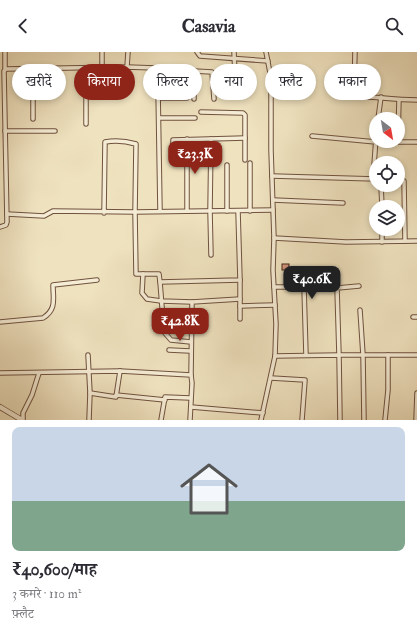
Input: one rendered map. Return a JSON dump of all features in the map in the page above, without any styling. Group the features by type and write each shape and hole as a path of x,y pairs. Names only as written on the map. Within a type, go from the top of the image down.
{"street":[{"path":"0,227 6,225 7,214 2,80 5,70 5,52"},
{"path":"102,52 102,64"},
{"path":"127,64 128,52"},
{"path":"197,52 200,56 268,61"},
{"path":"234,52 235,64"},
{"path":"261,420 275,356 271,78 266,52"},
{"path":"355,52 355,64"},
{"path":"5,70 12,70"},
{"path":"381,97 399,100 417,100"},
{"path":"33,100 33,119"},
{"path":"86,100 86,124"},
{"path":"158,100 160,211"},
{"path":"379,112 380,100"},
{"path":"399,100 399,112"},
{"path":"201,112 244,114 246,124 245,160"},
{"path":"159,118 194,118"},
{"path":"5,131 55,131"},
{"path":"312,136 369,140"},
{"path":"0,138 5,137"},
{"path":"168,140 245,138"},
{"path":"187,139 187,211"},
{"path":"210,139 211,255"},
{"path":"173,140 173,153"},
{"path":"104,212 105,142 128,142 136,144 136,274 159,274 164,332 171,340 191,342"},
{"path":"405,142 417,142"},
{"path":"250,163 250,210"},
{"path":"227,165 227,211"},
{"path":"0,168 6,168"},
{"path":"272,176 369,179"},
{"path":"404,192 405,242"},
{"path":"273,200 343,203"},
{"path":"7,214 44,216 53,211 135,212 273,210"},
{"path":"238,211 240,319"},
{"path":"382,236 382,242"},
{"path":"274,238 346,242 417,241"},
{"path":"143,274 142,293 147,300 192,302 240,299"},
{"path":"0,322 43,318 53,309 53,284 96,280"},
{"path":"160,282 240,280"},
{"path":"274,287 337,288 359,286"},
{"path":"304,288 306,355"},
{"path":"337,288 340,420"},
{"path":"190,420 192,382 190,350 192,302"},
{"path":"240,306 275,305"},
{"path":"360,310 363,355 364,420"},
{"path":"169,350 190,350"},
{"path":"88,355 90,371 90,420"},
{"path":"385,420 388,390 388,355"},
{"path":"275,356 417,355"},
{"path":"0,372 39,373 120,370 191,375"},
{"path":"116,395 120,370"},
{"path":"23,420 22,413 32,395 39,373"},
{"path":"271,378 305,380 302,420"},
{"path":"90,393 116,397 116,395 165,400"},
{"path":"416,420 417,394"},
{"path":"161,420 165,397 190,398"},
{"path":"0,407 23,420"},
{"path":"191,407 263,413"}],"building":[{"path":"282,264 289,264 289,270 282,270"}]}
